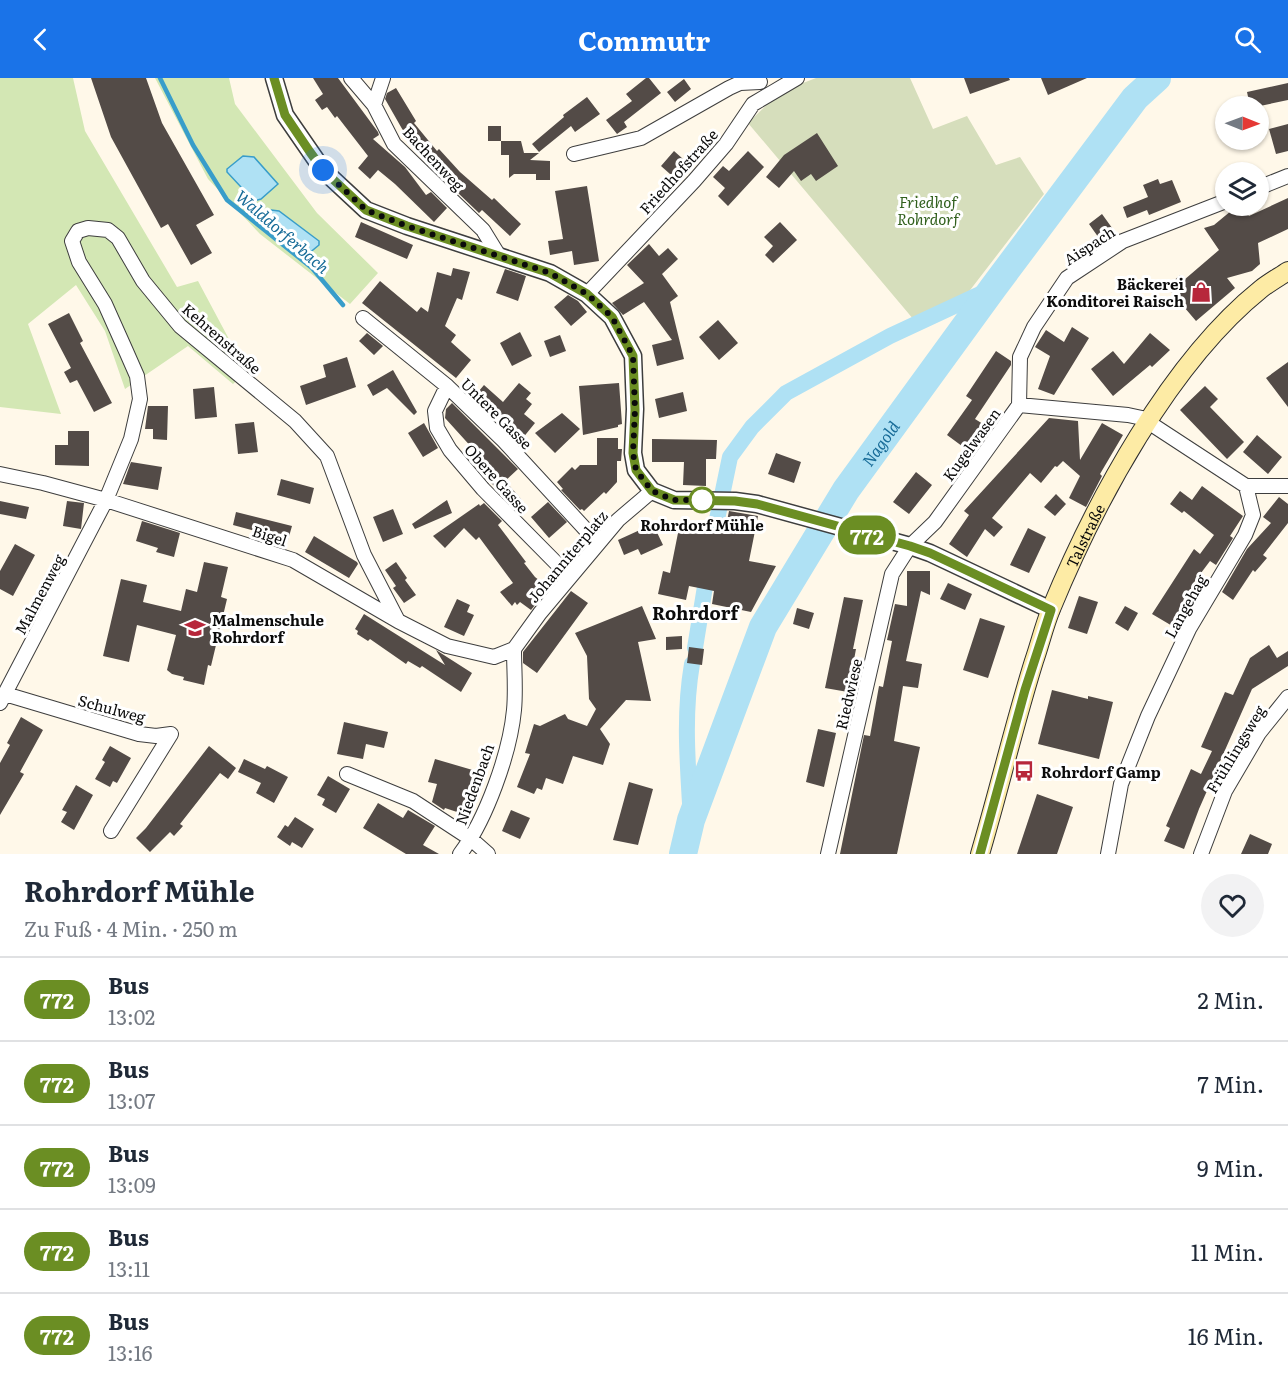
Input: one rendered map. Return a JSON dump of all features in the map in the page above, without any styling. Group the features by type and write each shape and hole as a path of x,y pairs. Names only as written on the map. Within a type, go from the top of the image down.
{"main road":[{"name":"Talstraße","path":"980,854 1025,690 1051,610 1075,554 1109,488 1149,423 1209,339 1262,289 1288,271"}],"street":[{"path":"274,78 285,115 310,152 323,170 366,210 407,226 550,273 587,294 612,317 633,356 635,410 633,453 636,470 652,491 674,500 735,501 757,504 910,546 930,553 1051,610"},
{"name":"Bachenweg","path":"351,78 374,105 394,144 483,230 499,256"},
{"path":"374,105 383,78"},
{"name":"Friedhofstraße","path":"587,294 694,181 726,144 753,104 797,78"},
{"path":"574,154 641,138 673,122 729,88 740,83 760,80 753,104"},
{"path":"1269,184 1288,176"},
{"name":"Aispach","path":"1019,405 1020,357 1034,327 1067,278 1123,241 1215,205"},
{"name":"Kehrenstraße","path":"106,500 131,439 140,399 137,376 105,304 80,262 72,242 78,231 88,228 108,230 118,238 143,280 180,326 295,421 327,456 364,555 398,621"},
{"name":"Untere Gasse","path":"363,318 447,386 504,441 598,543"},
{"name":"Obere Gasse","path":"447,386 435,411 437,428 450,450 499,506 570,577"},
{"name":"Kugelwasen","path":"910,546 935,522 1019,405 1128,415 1149,423"},
{"path":"1149,423 1246,486 1288,486"},
{"name":"Bigel","path":"0,474 106,500 293,560 398,621 447,646 494,657 514,649"},
{"name":"Langehag","path":"1108,854 1121,784 1148,716 1189,629 1245,535 1253,515 1246,486"},
{"name":"Johanniterplatz","path":"514,649 540,613 618,520 652,491"},
{"name":"Malmenweg","path":"2,698 106,500"},
{"name":"Riedwiese","path":"828,854 892,574 910,546"},
{"name":"Niedenbach","path":"460,854 471,839 484,813 502,765 514,711 514,649"},
{"name":"Frühlingsweg","path":"1201,854 1225,791 1259,733 1288,697"},
{"name":"Schulweg","path":"2,698 139,734 156,736 171,734 111,831"},
{"path":"347,774 413,801 471,839 488,854"}],"green space":[{"path":"0,78 73,78 85,131 177,287 198,281 246,371 233,384 188,346 125,389 105,331 76,285 28,324 61,414 0,407"},
{"path":"155,78 229,78 235,104 317,213 378,273 350,304 260,234 208,179"},
{"name":"Friedhof Rohrdorf","path":"816,78 910,78 933,129 967,116 996,165 1020,157 1044,194 964,298 914,320 748,123 780,92"}],"water":[{"path":"243,156 254,157 278,184 261,199 254,201 227,172 227,169"},
{"path":"271,210 279,211 319,241 319,245 308,254 286,239 267,218 266,215"}],"building":[{"path":"91,78 146,78 162,123 214,215 196,225 212,253 191,265 168,224 161,228 111,137"},
{"path":"313,78 338,78 378,132 379,135 373,139 405,167 426,195 431,192 447,208 434,222 378,170 370,179 358,168 368,156 337,116 335,118 327,107 322,110 315,100 323,94"},
{"path":"649,78 661,93 624,122 627,127 617,134 606,120 632,101 626,94"},
{"path":"964,78 1009,78 1010,80 970,94"},
{"path":"1041,78 1087,78 1048,95"},
{"path":"684,79 691,89 675,102 667,92"},
{"path":"1288,83 1288,100 1269,104 1269,96 1248,96 1247,92"},
{"path":"396,88 416,121 414,123 437,151 439,149 460,172 492,200 494,198 521,224 510,236 482,210 479,213 436,172 405,134 385,99 387,93"},
{"path":"587,97 600,114 575,132 571,126 539,152 532,144 564,117 563,115"},
{"path":"1288,124 1288,151 1276,154 1269,129"},
{"path":"488,126 501,126 501,141 488,141"},
{"path":"817,133 838,166 816,181 811,174 801,181 794,171 779,188 766,177 784,155"},
{"path":"501,141 521,141 524,153 539,153 530,160 550,161 550,180 536,180 536,174 514,174 509,178 509,155 501,155"},
{"path":"674,151 692,167 679,182 661,166"},
{"path":"748,151 764,167 728,206 718,196 725,188 713,177 723,166 729,171"},
{"path":"1158,179 1160,184 1172,180 1181,202 1149,215 1147,210 1127,218 1123,207 1148,197 1143,185"},
{"path":"587,186 599,261 574,265 572,251 550,255 548,241 563,239 555,191"},
{"path":"1288,198 1288,229 1258,243 1260,264 1252,271 1227,278 1235,288 1196,321 1167,287 1180,275 1184,280 1219,250 1204,228 1214,225 1225,216 1269,216 1269,207"},
{"path":"1102,214 1115,232 1101,241 1089,224"},
{"path":"361,222 413,245 407,259 355,237"},
{"path":"780,222 797,240 773,263 765,255 773,246 764,237"},
{"path":"649,244 659,256 668,248 678,259 662,274 678,296 670,302 684,359 657,366 652,345 672,340 644,302 623,315 612,303 644,283 627,265"},
{"path":"453,268 470,272 462,300 457,298 445,326 456,335 451,342 471,360 456,378 362,303 380,281 417,312 421,307 428,312 437,272 451,276"},
{"path":"505,269 526,276 518,301 496,293"},
{"path":"568,295 578,301 587,312 571,326 554,307"},
{"path":"69,313 83,341 80,343 112,403 94,412 77,380 70,383 64,372 71,368 48,324"},
{"path":"718,320 738,343 719,360 699,337"},
{"path":"1072,327 1089,338 1054,395 1038,389 1050,356 1035,347 1046,330 1064,342"},
{"path":"520,332 532,356 512,366 500,343"},
{"path":"367,333 383,346 374,355 359,341"},
{"path":"1150,333 1170,350 1152,367 1150,365 1113,396 1091,369 1113,351 1124,364"},
{"path":"560,335 566,351 550,357 544,341"},
{"path":"996,351 1011,361 1011,365 975,419 983,424 966,449 947,435 972,400 966,396"},
{"path":"347,357 356,387 306,405 300,386 326,377 323,365"},
{"path":"1288,362 1288,407 1266,378"},
{"path":"393,370 417,412 414,415 387,388 373,396 367,385"},
{"path":"519,383 531,393 526,399 532,404 524,414 535,423 522,439 473,398 484,385 503,402"},
{"path":"619,383 622,424 618,427 583,435 579,386"},
{"path":"1205,386 1218,399 1210,407 1244,442 1227,459 1180,410"},
{"path":"214,387 217,417 195,419 193,389"},
{"path":"683,392 687,411 659,418 655,399"},
{"path":"452,403 518,469 505,481 522,500 515,508 477,468 484,461 445,418 446,409"},
{"path":"148,406 168,406 167,440 153,439 153,429 145,429"},
{"path":"562,413 580,429 555,453 535,433"},
{"path":"1049,418 1078,421 1080,460 1102,423 1123,435 1100,474 1102,476 1086,507 1069,498 1080,476 1063,461 1057,467 1055,466 1041,483 1030,473 992,518 1003,527 994,537 985,529 967,557 949,544 969,515 964,511"},
{"path":"254,422 258,452 238,454 235,424"},
{"path":"424,423 438,448 423,457 408,433"},
{"path":"68,431 89,431 89,466 55,465 55,445 68,445"},
{"path":"1257,435 1282,457 1268,474 1243,452"},
{"path":"597,438 618,438 618,449 622,449 621,461 617,461 617,482 584,511 580,510 561,490 563,489 557,482 572,467 575,470 580,465 597,465"},
{"path":"652,439 717,440 716,459 706,459 706,486 683,485 684,462 652,462"},
{"path":"776,453 801,462 794,483 768,474"},
{"path":"131,462 162,467 158,490 123,484"},
{"path":"916,472 932,485 909,514 893,502"},
{"path":"281,479 314,488 310,504 277,495"},
{"path":"1202,486 1243,516 1230,536 1233,538 1216,565 1210,561 1192,585 1187,596 1191,598 1174,627 1152,614 1194,549 1200,554 1214,535 1184,511 1182,513 1170,504 1180,491 1192,500"},
{"path":"1056,494 1066,504 1055,516 1044,507"},
{"path":"1279,497 1288,504 1288,523 1263,555 1267,558 1255,572 1253,570 1233,600 1222,592 1247,549 1271,523 1263,517"},
{"path":"447,500 452,513 415,529 412,524"},
{"path":"0,501 29,507 26,519 0,514"},
{"path":"67,501 84,503 81,529 63,526"},
{"path":"548,502 567,522 549,538 531,517"},
{"path":"484,503 502,521 498,525 526,562 524,563 535,577 549,588 531,610 520,602 517,605 515,602 512,606 500,592 513,583 479,537 476,540 464,528 445,548 433,536 479,504 480,506"},
{"path":"393,509 403,534 383,542 373,517"},
{"path":"729,511 758,516 749,561 776,566 751,612 712,604 714,591 689,586 686,600 658,594 663,571 670,573 679,528 709,534 710,528 725,531"},
{"path":"236,512 292,526 288,540 233,525"},
{"path":"142,521 180,533 174,557 156,552 158,548 136,541"},
{"path":"653,524 663,545 641,555 638,549 624,555 618,540"},
{"path":"1028,528 1046,537 1029,573 1010,565"},
{"path":"314,536 357,562 349,578 305,552"},
{"path":"15,544 35,555 13,596 0,589 0,571"},
{"path":"204,562 228,567 221,597 227,599 211,666 208,665 204,685 183,680 184,677 167,670 176,635 137,625 129,662 103,656 121,579 147,585 143,602 181,611 186,589 197,592"},
{"path":"396,562 416,595 404,603 393,588 396,586 385,570"},
{"path":"907,571 930,571 930,595 921,591 906,661 922,664 918,688 903,686 894,741 920,747 897,854 840,854 864,735 870,736 879,686 883,687 892,641 887,640 895,604 907,606"},
{"path":"948,583 972,594 965,610 940,599"},
{"path":"571,591 588,603 537,673 523,663 523,652"},
{"path":"1079,596 1098,602 1087,634 1068,628"},
{"path":"844,597 863,600 853,649 856,649 848,692 825,688"},
{"path":"457,599 470,605 467,612 474,615 464,636 444,627"},
{"path":"642,606 656,639 638,642 651,701 626,700 600,729 610,744 603,765 573,756 563,784 546,778 542,790 537,788 534,794 517,787 530,754 525,753 534,724 540,726 565,714 568,719 587,726 596,709 589,699 587,656 575,633"},
{"path":"1125,606 1138,613 1128,631 1115,623"},
{"path":"797,608 814,613 809,629 793,624"},
{"path":"364,614 445,665 436,650 472,673 461,692 422,666 420,668 408,661 406,664 370,639 368,641 357,634 358,631 355,629"},
{"path":"980,618 1005,626 988,678 963,670"},
{"path":"682,636 682,649 666,650 666,637"},
{"path":"1269,645 1277,658 1288,651 1288,666 1252,689 1199,809 1184,849 1164,841 1170,828 1166,826 1191,769 1201,774 1212,751 1201,747 1225,692 1233,695 1250,658"},
{"path":"689,647 704,649 702,665 687,663"},
{"path":"1052,690 1088,699 1088,696 1113,702 1099,759 1038,744"},
{"path":"21,717 43,730 20,772 24,774 0,815 0,763 10,745 7,743"},
{"path":"344,722 388,732 384,748 366,744 363,759 337,754"},
{"path":"818,729 836,733 824,787 806,782"},
{"path":"110,746 131,758 117,783 113,781 110,787 95,779 105,762 102,760"},
{"path":"209,746 236,768 228,779 220,773 180,824 183,826 174,836 170,832 150,852 136,838"},
{"path":"244,759 265,769 267,766 288,777 274,803 256,793 261,783 238,772"},
{"path":"435,759 476,771 463,814 445,808 444,810 432,802 437,784 428,782"},
{"path":"328,776 350,789 336,813 322,805 325,799 317,795"},
{"path":"629,782 653,789 638,845 613,840"},
{"path":"76,785 93,795 74,830 61,822 67,812 62,810"},
{"path":"1037,794 1073,807 1057,854 1017,854"},
{"path":"378,803 403,818 408,810 435,826 423,845 439,854 406,854 363,828"},
{"path":"511,810 530,818 520,839 502,831"},
{"path":"295,817 314,829 302,848 292,842 290,846 277,837 285,825 288,827"},
{"path":"1250,834 1272,844 1268,854 1241,854"}],"waterway":[{"name":"Walddorferbach","path":"160,78 193,145 227,200 312,268 343,305"},
{"name":"Nagold","path":"683,854 691,820 763,627 846,490 1135,98 1157,78"},
{"path":"715,529 730,457 752,427 786,393 890,336 993,288"},
{"path":"695,648 708,568"},
{"path":"691,820 687,722 692,664"}],"bus line":[{"name":"772","path":"274,78 285,115 310,152 323,170 366,210 407,226 550,273 587,294 612,317 633,356 635,410 633,453 636,470 652,491 674,500 735,501 757,504 910,546 930,553 1051,610 1025,690 980,854"}],"place":[{"name":"Bäckerei Konditorei Raisch","path":"1201,292"},
{"name":"Rohrdorf Mühle","path":"702,500"},
{"name":"Malmenschule Rohrdorf","path":"195,628"},
{"name":"Rohrdorf Gamp","path":"1024,771"}],"district":[{"name":"Rohrdorf","path":"695,612"}],"route":[{"path":"323,170 366,210 407,226 550,273 587,294 612,317 633,356 635,410 633,453 636,470 652,491 674,500 705,500 702,500"}]}
